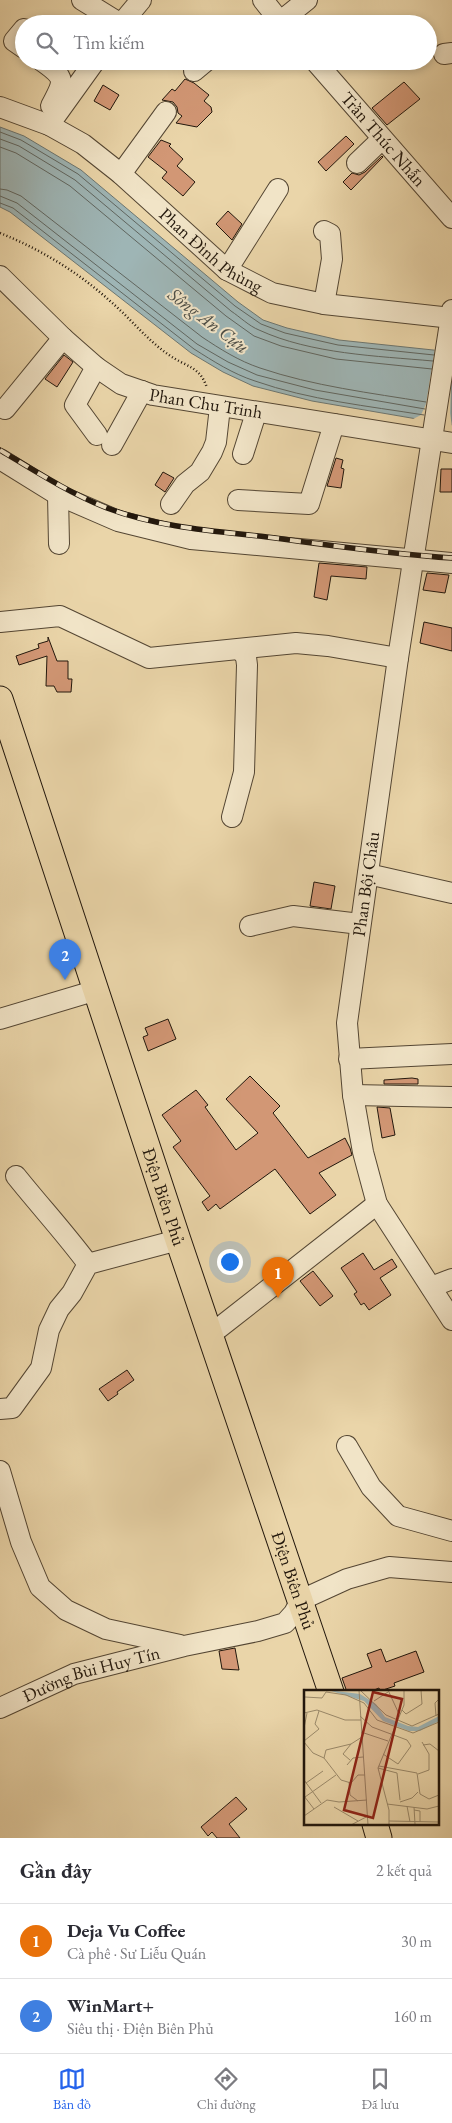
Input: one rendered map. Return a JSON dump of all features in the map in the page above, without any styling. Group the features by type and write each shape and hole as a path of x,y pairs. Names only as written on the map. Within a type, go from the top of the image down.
{"main road":[{"name":"Điện Biên Phủ","path":"0,701 210,1336 330,1690"}],"street":[{"path":"82,0 106,15"},
{"path":"128,15 141,0"},
{"path":"263,0 274,15"},
{"path":"289,15 307,0"},
{"path":"45,124 62,87 58,72 55,70"},
{"path":"45,124 88,70"},
{"name":"Trần Thúc Nhẫn","path":"323,70 452,218"},
{"name":"Phan Đình Phùng","path":"0,107 45,124 83,144 121,174 227,270 272,293 324,304 452,316"},
{"path":"121,174 166,112"},
{"path":"357,163 382,139"},
{"path":"227,270 278,189"},
{"path":"324,231 330,234 332,259 324,304"},
{"name":"Phan Chu Trinh","path":"0,276 63,338 121,384 153,395 256,413 334,424 433,433 452,443"},
{"name":"Phan Bội Châu","path":"452,316 398,658 347,1023 353,1095 363,1152 377,1204 452,1320"},
{"path":"5,409 63,338"},
{"path":"96,366 75,405 104,440 142,391"},
{"path":"171,504 185,484 200,472 210,457 216,442 217,406"},
{"path":"243,454 256,413"},
{"path":"238,500 309,504 334,424"},
{"path":"0,459 58,495 118,522 191,539 452,563"},
{"path":"58,495 59,544"},
{"path":"0,622 60,616 149,658 307,643 398,658"},
{"path":"232,817 244,772 247,666 246,658 240,649"},
{"path":"368,874 452,893"},
{"path":"250,926 293,916 360,924"},
{"path":"0,1019 97,990"},
{"path":"349,1059 452,1054"},
{"path":"353,1095 452,1097"},
{"path":"16,1176 45,1213 62,1228 88,1264"},
{"path":"210,1336 377,1204"},
{"path":"0,1409 12,1408 41,1368 49,1330 59,1309 72,1292 88,1264 178,1240"},
{"path":"431,1287 452,1279"},
{"path":"348,1446 371,1487 398,1516 452,1531"},
{"path":"2,1481 21,1542 40,1587 66,1610 106,1629 184,1646"},
{"path":"301,1600 347,1579 390,1567 452,1572"},
{"name":"Đường Bùi Huy Tín","path":"0,1708 74,1674 285,1623 294,1613 301,1600"}],"path":[{"path":"0,233 76,273 109,300 169,356 185,363 204,376 217,406"}],"water":[{"name":"Sông An Cựu","path":"0,127 24,136 81,170 238,302 263,320 287,328 339,340 452,352 452,425 312,401 253,386 223,372 191,353 10,212 0,207"}],"pier":[{"path":"435,348 452,349 450,413 452,427 411,420 421,415 426,404"}],"building":[{"path":"185,79 194,83 209,95 204,101 211,107 212,112 197,127 176,123 182,116 178,113 177,107 173,102 162,100 172,89 175,91"},
{"path":"404,82 420,99 387,125 372,108"},
{"path":"103,85 119,95 110,110 94,101"},
{"path":"346,136 354,144 326,171 318,162"},
{"path":"161,140 171,144 169,146 183,159 177,166 195,182 183,196 162,178 167,172 148,157"},
{"path":"382,156 351,190 343,182 352,173 359,175 365,172"},
{"path":"228,211 242,224 232,240 216,224"},
{"path":"64,355 73,362 57,387 45,379"},
{"path":"336,458 343,460 341,468 344,469 341,488 327,486"},
{"path":"441,469 452,469 452,492 440,492"},
{"path":"163,472 174,478 165,492 155,485"},
{"path":"319,563 367,567 366,579 331,576 327,600 314,597"},
{"path":"427,573 449,575 445,593 423,590"},
{"path":"424,622 452,628 452,651 420,643"},
{"path":"48,637 57,661 68,661 68,679 72,679 71,692 57,692 54,686 46,686 47,656 19,665 16,656 39,648 38,644 48,641"},
{"path":"314,882 335,886 331,909 310,906"},
{"path":"168,1019 176,1039 148,1051 143,1037 148,1035 145,1028"},
{"path":"250,1076 280,1106 273,1113 308,1158 345,1138 350,1148 352,1155 319,1173 336,1195 310,1214 275,1169 220,1209 216,1204 208,1211 202,1202 210,1196 173,1147 181,1141 162,1115 196,1090 208,1105 205,1107 236,1150 258,1133 226,1099"},
{"path":"418,1079 418,1084 384,1084 384,1080"},
{"path":"377,1107 390,1108 395,1135 382,1138"},
{"path":"226,1251 232,1251 236,1258 232,1265 226,1265 222,1261 222,1255"},
{"path":"363,1253 374,1270 392,1259 397,1267 380,1278 391,1295 369,1310 364,1303 361,1305 354,1294 357,1292 341,1268"},
{"path":"313,1271 333,1296 320,1306 300,1281"},
{"path":"127,1370 134,1380 108,1401 99,1389"},
{"path":"235,1648 239,1670 222,1669 219,1651"},
{"path":"381,1649 386,1662 416,1651 424,1672 394,1683 395,1686 383,1690 379,1688 374,1690 346,1690 342,1678 372,1667 367,1654"},
{"path":"236,1797 247,1809 229,1824 240,1838 217,1838 212,1832 208,1836 201,1827"}],"railway":[{"path":"0,450 79,496 107,508 146,520 206,530 383,552 452,558"}],"place":[{"name":"WinMart+","path":"65,980"},
{"name":"Deja Vu Coffee","path":"278,1298"}]}
